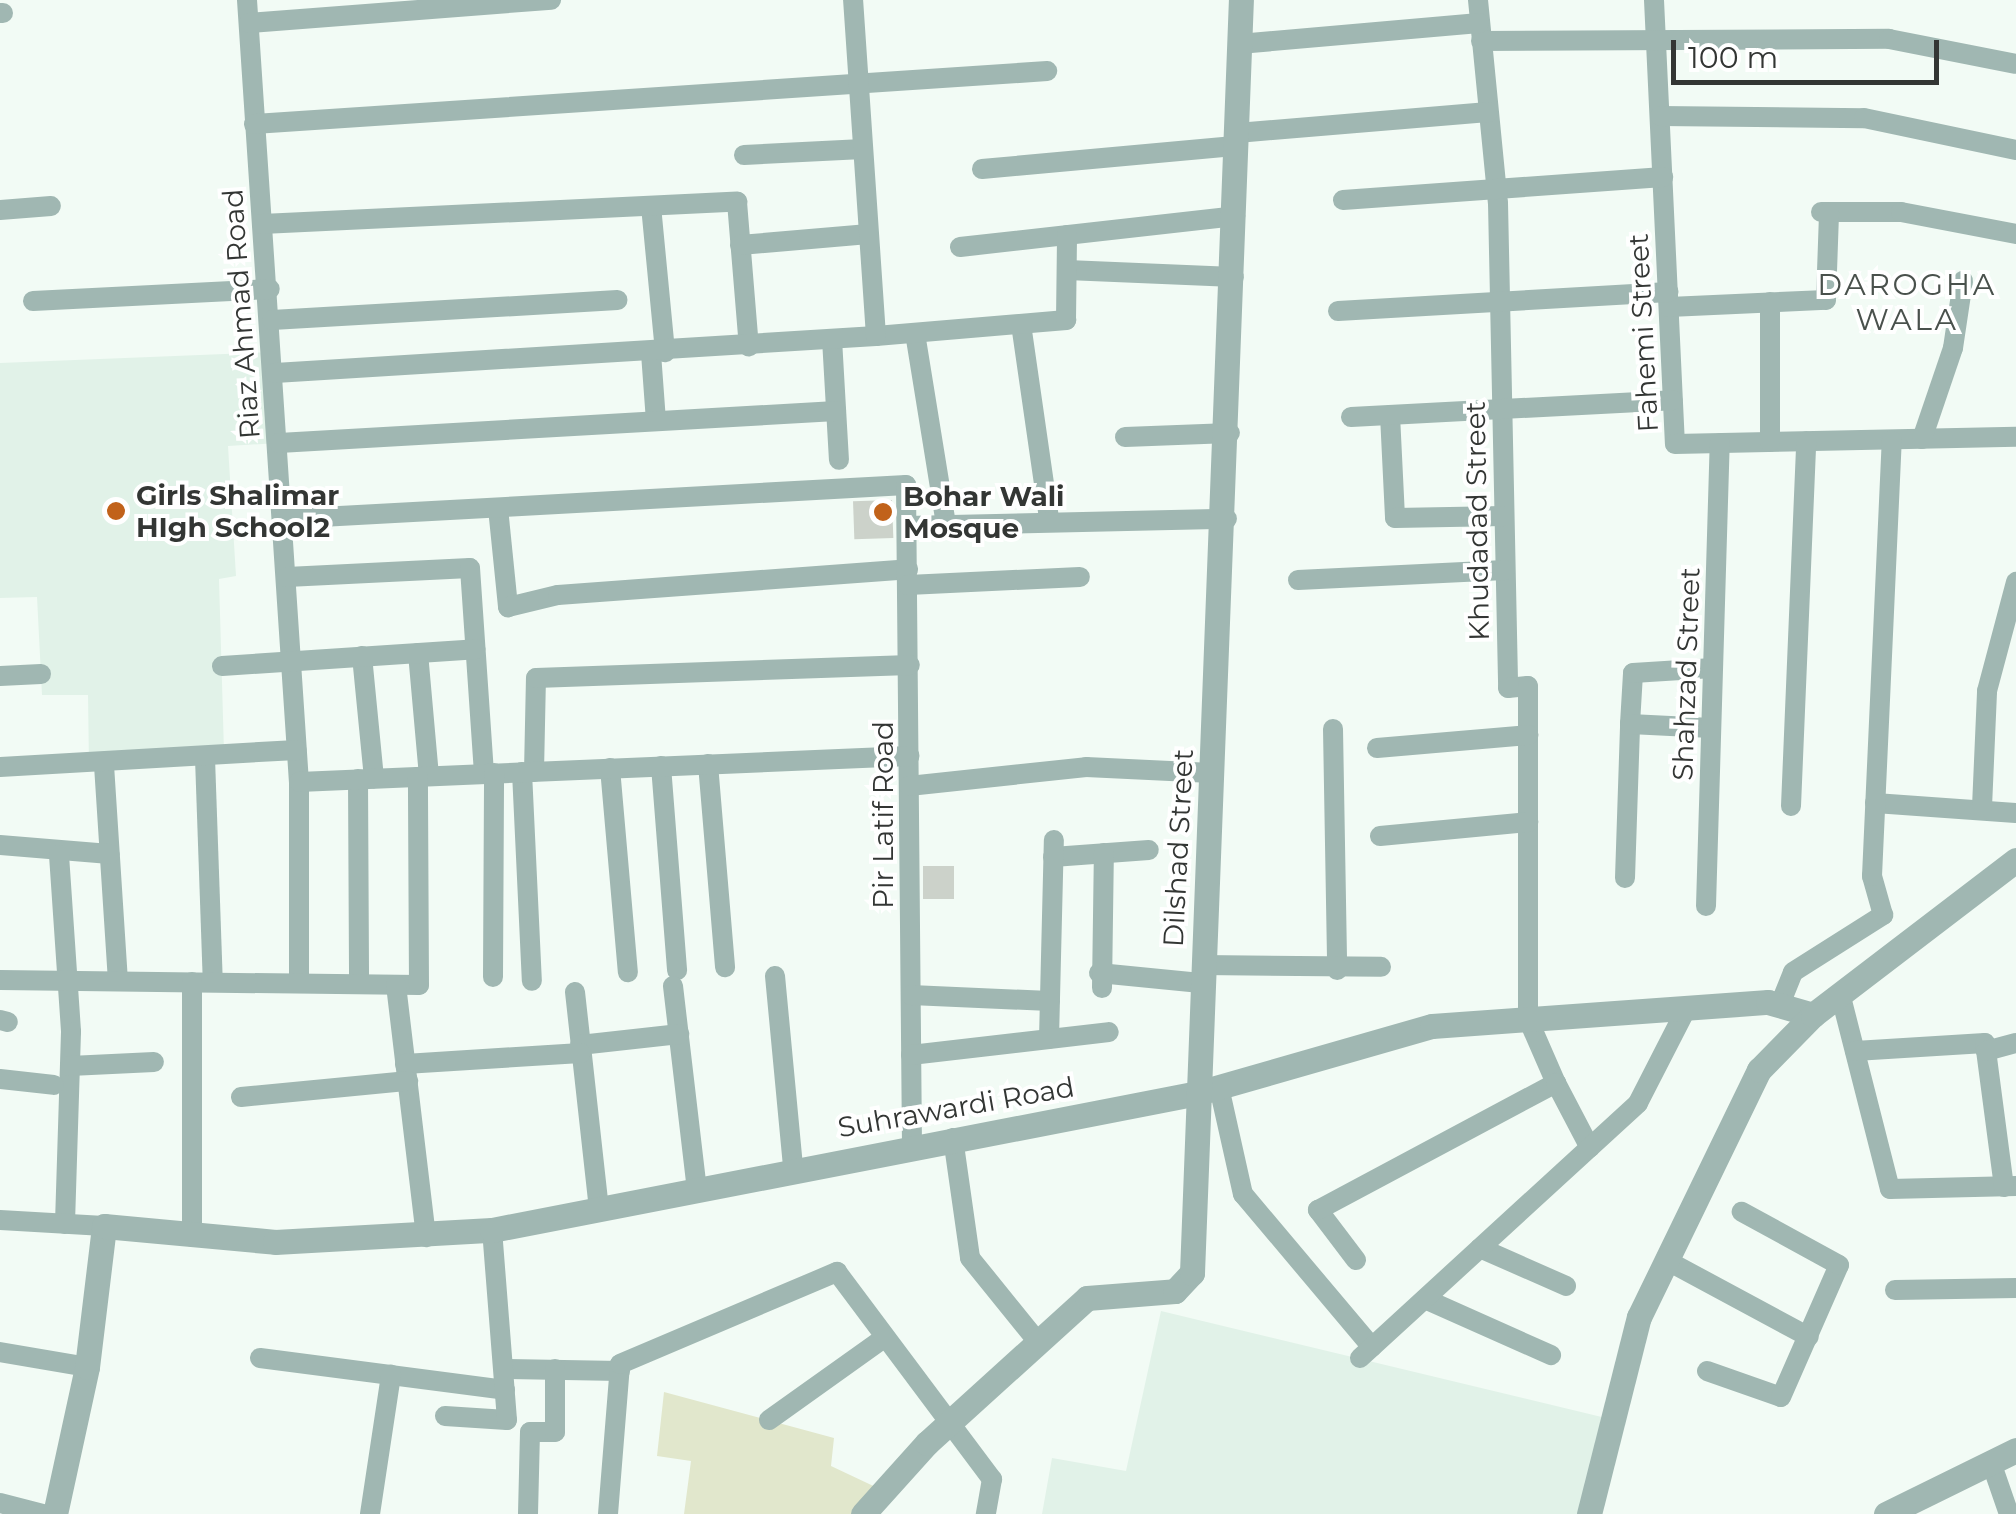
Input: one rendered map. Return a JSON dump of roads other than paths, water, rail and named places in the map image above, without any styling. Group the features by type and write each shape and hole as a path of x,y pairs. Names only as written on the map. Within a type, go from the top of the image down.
{"street":[{"name":"Riaz Ahmad Road","path":"247,0 272,320 299,782 299,983"},
{"path":"249,23 550,0"},
{"path":"853,0 876,336"},
{"name":"Dilshad Street","path":"863,1514 947,1425 1087,1298 1175,1291 1190,1280 1208,1090 1202,974 1228,519 1240,0"},
{"name":"Khudadad Street","path":"1478,0 1496,189 1508,688 1528,686 1528,1020"},
{"name":"Fahemi Street","path":"1654,0 1676,444 2016,437"},
{"path":"1240,44 1480,32 1889,39 2016,64"},
{"path":"254,124 1047,71"},
{"path":"982,169 1488,112"},
{"path":"1660,116 1864,118 2016,150"},
{"path":"744,155 863,149"},
{"path":"1343,200 1662,177"},
{"path":"262,224 736,202 749,347"},
{"path":"0,210 52,206"},
{"path":"651,206 658,352 656,421"},
{"path":"1338,312 1500,302 1826,300 1825,212 1902,212 2016,234"},
{"path":"960,247 1235,216"},
{"path":"740,245 869,234"},
{"path":"275,373 749,347 1066,320 1067,235"},
{"path":"1067,270 1234,277"},
{"path":"1922,439 1953,348 1963,281"},
{"path":"33,302 270,290"},
{"path":"272,320 616,300"},
{"path":"1770,302 1770,442"},
{"path":"1022,324 1049,527 1228,519"},
{"path":"916,333 946,524"},
{"path":"832,339 839,460"},
{"path":"1350,417 1673,400"},
{"path":"279,443 836,411"},
{"path":"1390,415 1395,518 1504,516"},
{"path":"1124,437 1230,434"},
{"path":"1781,1002 1792,972 1881,923 1875,803 1892,440"},
{"path":"1791,806 1806,441"},
{"name":"Shahzad Street","path":"1706,906 1720,443"},
{"name":"Pir Latif Road","path":"498,508 906,486 912,1146"},
{"path":"284,519 498,508 508,607 558,595 908,577 1080,577"},
{"path":"907,526 1049,519"},
{"path":"287,577 470,568 489,773 493,977"},
{"path":"1298,580 1505,570"},
{"path":"1982,808 1987,691 2016,582"},
{"path":"222,666 476,650"},
{"path":"0,980 419,985 424,776 418,652"},
{"path":"360,983 366,779 362,656"},
{"path":"532,981 528,772 536,678 910,665"},
{"path":"1625,878 1633,673 1713,668"},
{"path":"0,676 41,674"},
{"path":"1630,724 1711,728"},
{"path":"1333,729 1336,970"},
{"path":"1377,748 1528,735"},
{"path":"0,767 104,765 297,750"},
{"path":"299,782 909,756"},
{"path":"192,1237 203,982 205,758"},
{"path":"708,764 725,968"},
{"path":"104,765 118,981"},
{"path":"661,766 679,1034 697,1191"},
{"path":"909,786 1086,767 1212,773"},
{"path":"610,768 628,972"},
{"path":"1875,803 2016,813"},
{"path":"1380,836 1528,822"},
{"path":"0,846 58,854 110,854"},
{"path":"1050,1039 1054,848 1104,853 1149,850"},
{"path":"1104,853 1100,980 1381,967"},
{"path":"58,854 70,1066 66,1224"},
{"path":"1589,1514 1617,1386 1666,1260 1754,1079 1813,1015 2016,860"},
{"path":"775,976 793,1168"},
{"path":"396,985 426,1238"},
{"path":"575,992 599,1209"},
{"path":"911,995 1050,1001"},
{"path":"1840,997 1890,1189 2010,1187 2007,1135 1985,1043 1855,1051"},
{"name":"Suhrawardi Road","path":"104,1226 192,1237 426,1238 492,1230 697,1191 793,1168 1208,1090 1432,1026 1684,1013 1781,1002 1813,1015"},
{"path":"1208,1090 1242,1194 1366,1352 1638,1103 1684,1013"},
{"path":"1528,1020 1590,1148"},
{"path":"911,1055 1109,1032"},
{"path":"241,1097 679,1034"},
{"path":"1986,1051 2016,1043"},
{"path":"70,1066 154,1062"},
{"path":"0,1079 54,1085"},
{"path":"1356,1260 1318,1210 1556,1084"},
{"path":"953,1138 970,1258 1038,1342"},
{"path":"1707,1370 1781,1398 1839,1263 1742,1212"},
{"path":"0,1220 104,1226 87,1367 55,1514"},
{"path":"444,1416 507,1420 492,1230"},
{"path":"1480,1248 1566,1286"},
{"path":"1666,1260 1809,1336"},
{"path":"260,1358 391,1375 505,1379 555,1369 620,1370 837,1272 947,1425 992,1479 986,1514"},
{"path":"1895,1290 2016,1288"},
{"path":"1425,1299 1551,1355"},
{"path":"769,1420 884,1338"},
{"path":"0,1352 87,1367"},
{"path":"528,1514 530,1432 554,1432 555,1369"},
{"path":"608,1514 620,1370"},
{"path":"370,1514 391,1375"},
{"path":"1886,1514 2016,1450"},
{"path":"1992,1465 2010,1514"},
{"path":"0,1503 44,1514"}],"place":[{"name":"Girls Shalimar HIgh School2","path":"116,511"},
{"name":"Bohar Wali Mosque","path":"883,512"}],"district":[{"name":"DAROGHA WALA","path":"1907,302"}]}
